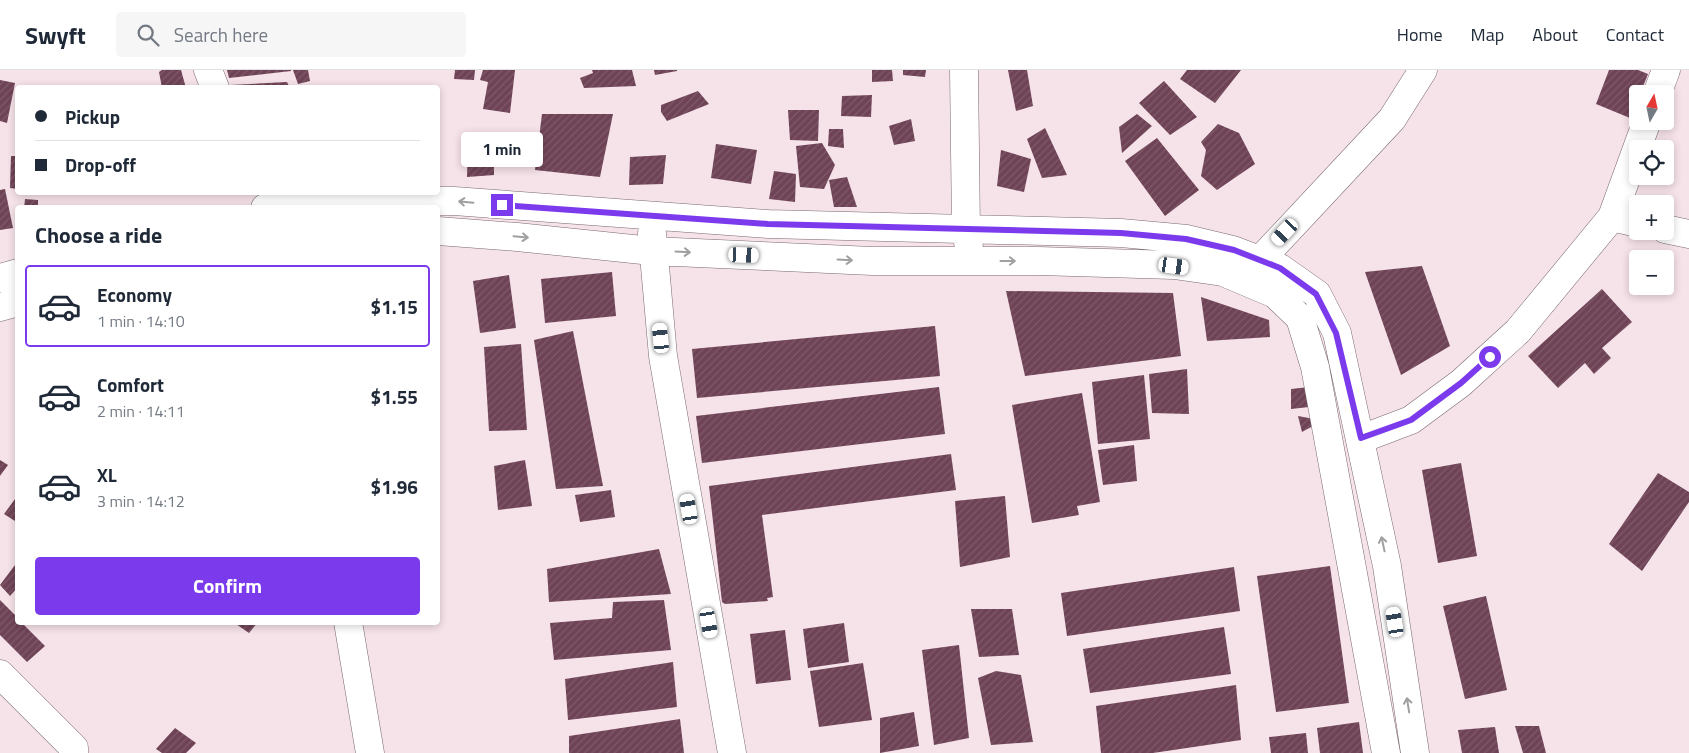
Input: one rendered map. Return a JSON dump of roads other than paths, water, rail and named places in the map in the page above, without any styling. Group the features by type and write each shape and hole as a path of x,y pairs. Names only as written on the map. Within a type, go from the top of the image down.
{"street":[{"path":"208,70 214,85"},
{"path":"964,70 966,230 971,261"},
{"path":"1250,270 1392,119 1423,70"},
{"path":"1660,85 1666,70"},
{"path":"1361,438 1411,420 1461,383 1518,331 1625,220 1645,130"},
{"path":"290,205 339,201 454,201 768,224 1121,233 1186,239 1234,250 1250,270 1300,318 1308,342 1315,367 1386,753"},
{"path":"652,217 652,251 663,356 732,753"},
{"path":"1674,230 1689,234"},
{"path":"440,231 517,236 652,251 872,261 971,261 1174,266 1223,272 1280,268 1316,294 1336,333 1361,438 1387,566 1415,753"},
{"path":"0,278 15,274"},
{"path":"0,307 15,303"},
{"path":"349,625 370,753"},
{"path":"0,674 74,748 74,753"}]}
